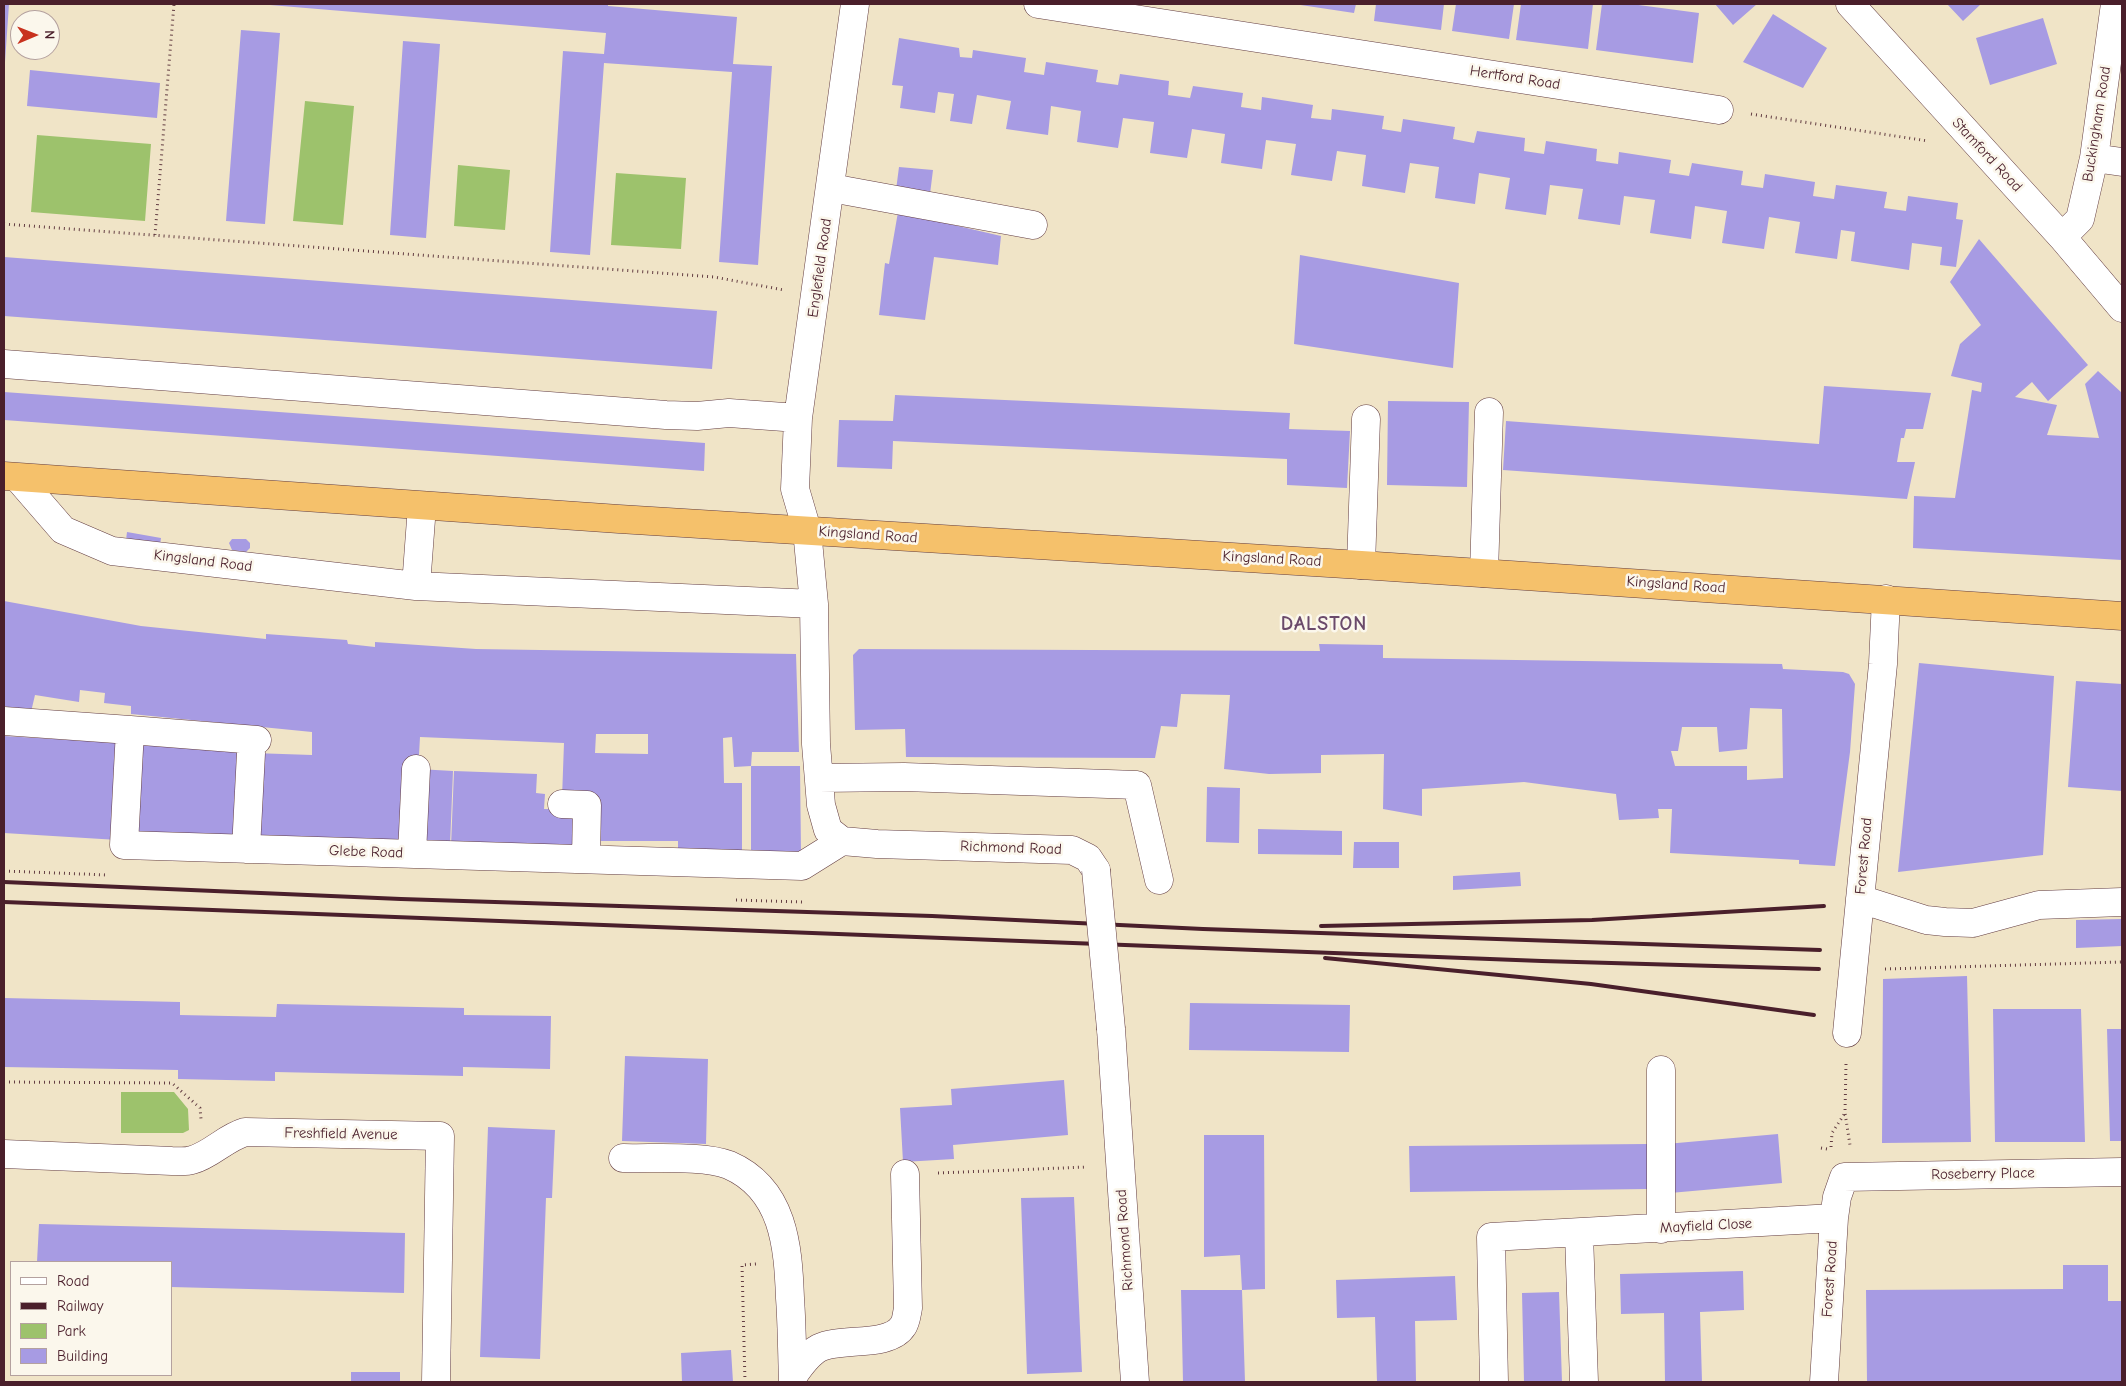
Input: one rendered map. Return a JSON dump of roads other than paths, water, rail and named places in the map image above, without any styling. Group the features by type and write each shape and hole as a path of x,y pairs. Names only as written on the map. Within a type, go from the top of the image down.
{"highway":[{"name":"Kingsland Road","path":"11,477 422,506 1362,565 2122,616"}],"street":[{"name":"Englefield Road","path":"807,530 795,489 798,418 855,4"},
{"name":"Hertford Road","path":"1038,4 1719,110"},
{"name":"Stamford Road","path":"1850,4 2062,237 2122,308"},
{"name":"Buckingham Road","path":"2062,237 2080,219 2094,158 2115,4"},
{"path":"2094,158 2122,162"},
{"path":"831,188 1033,225"},
{"path":"4,364 666,415 697,416 729,413 798,418"},
{"path":"1484,573 1489,412"},
{"path":"1362,565 1366,419"},
{"name":"Kingsland Road","path":"11,477 63,530 112,551 416,586 814,604"},
{"path":"416,586 422,506"},
{"path":"807,530 814,604 816,744 821,805 828,830 842,841"},
{"name":"Forest Road","path":"1847,1033 1883,664 1886,599"},
{"path":"4,721 130,730 254,747 246,849"},
{"name":"Glebe Road","path":"130,730 124,845 802,866 842,841"},
{"path":"412,854 416,769"},
{"path":"820,778 904,777 1137,785 1158,880"},
{"path":"562,804 587,805 586,859"},
{"name":"Richmond Road","path":"842,841 877,844 1072,850 1088,858 1096,870 1111,1029 1135,1382"},
{"path":"1860,899 1926,920 1973,923 2039,905 2122,902"},
{"path":"1661,1070 1661,1229"},
{"name":"Freshfield Avenue","path":"4,1154 172,1161 191,1160 203,1156 233,1135 245,1132 440,1136 436,1382"},
{"path":"623,1158 710,1161 728,1165 746,1174 760,1186 773,1203 787,1242 793,1379"},
{"name":"Roseberry Place","path":"1844,1177 2122,1172"},
{"path":"793,1379 806,1358 818,1349 834,1343 873,1340 891,1336 903,1326 908,1308 905,1174"},
{"name":"Forest Road","path":"1824,1382 1834,1218 1844,1177"},
{"name":"Mayfield Close","path":"1494,1382 1491,1237 1578,1234 1834,1218"},
{"path":"1578,1234 1584,1382"}],"railway":[{"path":"4,882 401,899 932,916 1203,929 1820,950"},
{"path":"4,902 1542,961 1819,969"},
{"path":"1321,926 1592,920 1824,906"},
{"path":"1325,958 1591,984 1814,1015"}],"district":[{"name":"DALSTON","path":"1324,624"}]}
